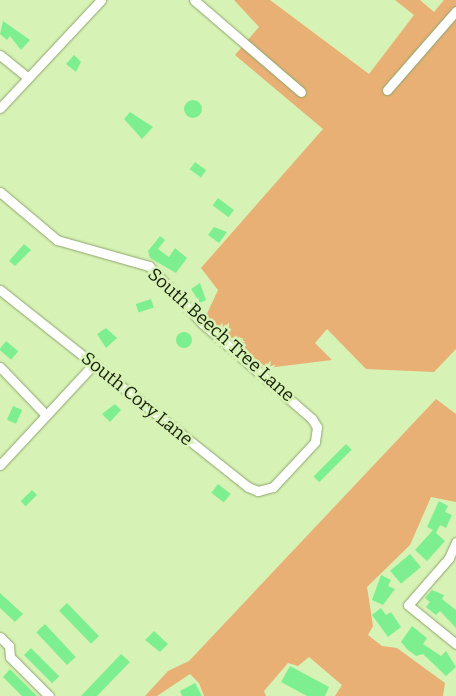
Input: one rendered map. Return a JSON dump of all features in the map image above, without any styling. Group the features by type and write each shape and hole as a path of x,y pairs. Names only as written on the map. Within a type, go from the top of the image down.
{"street":[{"path":"0,108 101,0"},
{"path":"194,0 301,92"},
{"path":"387,90 456,11"},
{"path":"0,55 28,78"},
{"name":"South Beech Tree Lane","path":"0,192 57,240 149,266 202,323 312,419 317,427 315,442 278,483"},
{"name":"South Cory Lane","path":"0,290 243,485 263,490 278,483"},
{"path":"0,465 94,364"},
{"path":"0,367 46,415"},
{"path":"456,542 455,553 408,605 456,644"},
{"path":"0,637 9,646 10,657 49,696"}],"shaded area":[{"path":"234,0 270,0 369,74 414,15 395,0 420,0 434,12 444,0 456,0 456,349 434,372 366,369 327,329 315,343 332,360 267,368 205,318 218,290 201,268 323,129 235,55 259,27"},
{"path":"436,399 456,414 456,502 431,497 410,545 367,587 373,626 368,635 382,646 397,648 445,683 443,696 335,696 342,685 309,657 298,666 288,663 264,691 266,696 204,696 199,683 190,674 157,696 145,696 168,671 189,661"}],"building":[{"path":"3,21 30,40 21,50 10,36 7,40 0,34"},
{"path":"74,55 81,62 76,72 66,64"},
{"path":"189,100 197,100 202,105 200,116 189,118 184,113 184,105"},
{"path":"130,112 153,127 142,139 124,119"},
{"path":"195,162 206,170 201,178 190,169"},
{"path":"218,198 234,210 229,217 213,205"},
{"path":"214,227 227,232 219,243 208,235"},
{"path":"160,236 165,240 158,249 169,257 175,248 187,258 176,273 150,258 148,251"},
{"path":"24,244 31,250 15,266 9,261"},
{"path":"200,283 206,300 200,303 191,289"},
{"path":"151,299 154,308 139,313 136,304"},
{"path":"106,328 117,338 106,348 97,334"},
{"path":"184,332 192,340 184,348 176,340"},
{"path":"6,341 18,351 11,360 0,350"},
{"path":"115,404 121,410 110,422 102,414"},
{"path":"13,406 22,410 16,424 7,420"},
{"path":"346,444 352,450 319,482 313,477"},
{"path":"218,484 231,494 224,503 211,493"},
{"path":"32,490 37,495 26,506 21,501"},
{"path":"439,501 448,506 445,512 452,515 446,528 440,525 436,533 445,541 427,561 415,550 433,530 427,527"},
{"path":"410,554 421,567 401,584 390,571"},
{"path":"381,575 391,580 388,586 395,589 383,605 372,600"},
{"path":"432,590 444,595 442,599 456,610 456,628 440,611 436,615 426,607 430,602 425,598"},
{"path":"0,593 23,614 15,622 0,608"},
{"path":"67,603 99,636 91,644 59,611"},
{"path":"381,608 386,615 391,612 401,627 388,637 372,615"},
{"path":"45,624 76,657 67,665 36,632"},
{"path":"412,626 427,638 423,644 441,656 446,651 456,667 446,676 423,654 416,656 401,642"},
{"path":"154,631 168,644 160,652 145,640"},
{"path":"31,648 59,676 52,683 24,655"},
{"path":"121,654 130,662 97,696 81,696"},
{"path":"290,666 329,687 325,696 307,696 281,682"},
{"path":"10,669 37,696 22,696 3,677"},
{"path":"195,683 202,696 182,696 180,691"}]}
